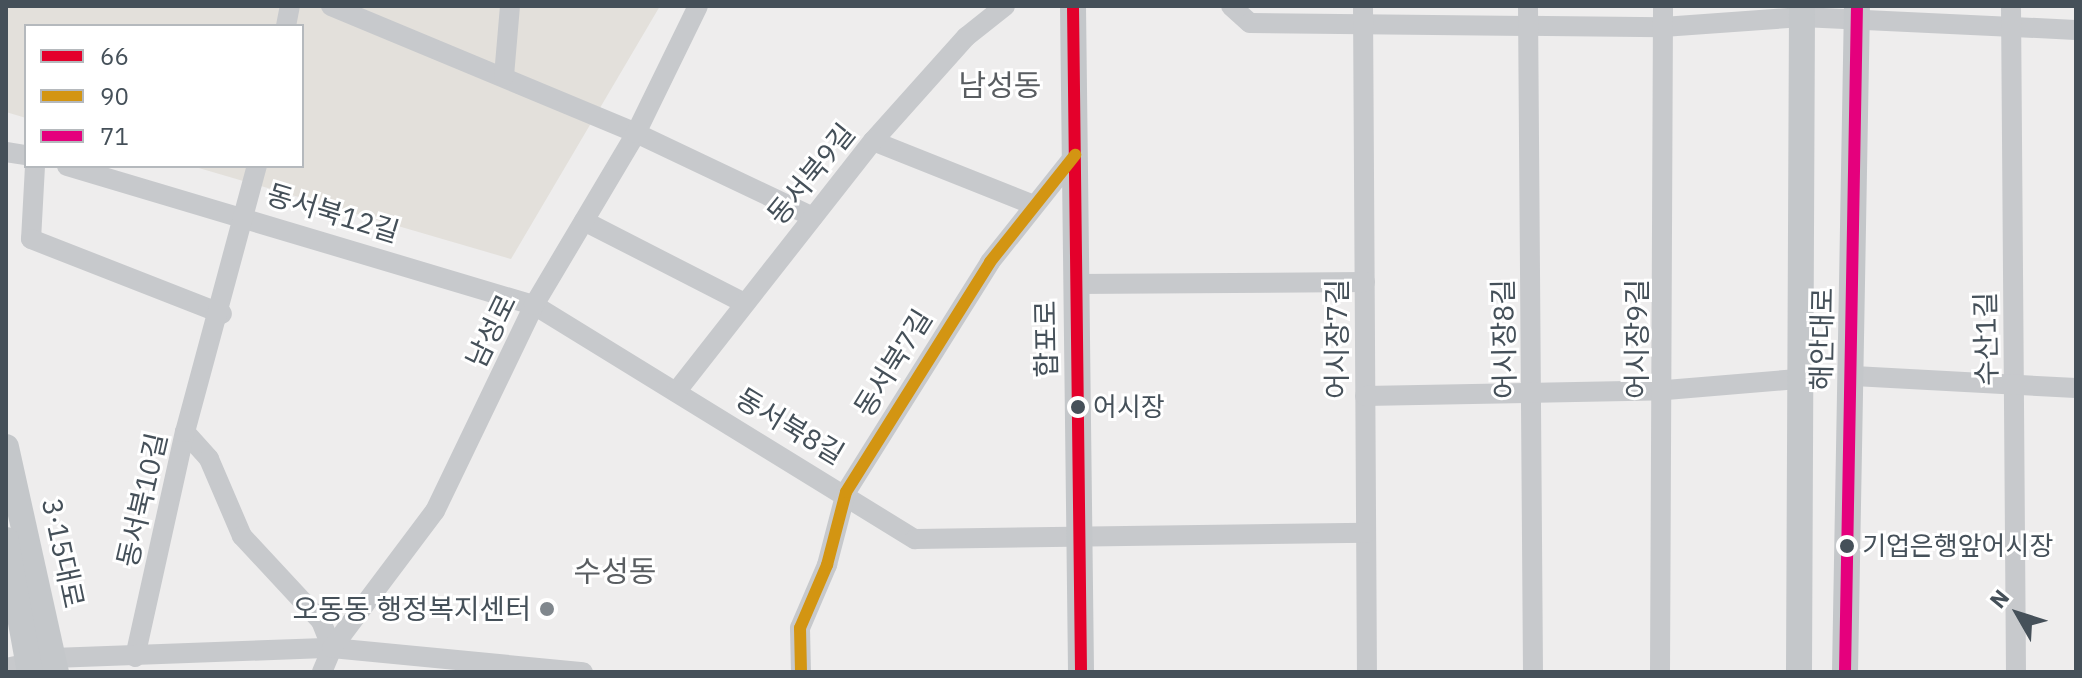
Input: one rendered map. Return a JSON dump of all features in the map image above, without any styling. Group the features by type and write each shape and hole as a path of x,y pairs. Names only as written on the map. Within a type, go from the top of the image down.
{"main road":[{"name":"합포로","path":"1073,6 1081,672"},
{"name":"해안대로","path":"1799,672 1802,12"},
{"name":"해안대로","path":"1845,672 1854,376 1856,13"},
{"name":"3·15대로","path":"6,447 35,667"},
{"name":"3·15대로","path":"6,540 35,667"}],"street":[{"path":"331,6 636,133 813,217"},
{"path":"504,76 510,6"},
{"name":"남성로","path":"322,672 332,648 435,511 534,305 636,133 698,6"},
{"name":"동서북9길","path":"676,392 873,141 966,37 1005,6"},
{"path":"1231,6 1250,23 1364,15 1528,16 1663,27 1802,12 1856,13 2011,30 2076,30"},
{"name":"어시장9길","path":"1660,672 1666,390 1663,6"},
{"name":"수산1길","path":"2011,6 2016,672"},
{"name":"어시장7길","path":"1364,15 1367,672"},
{"name":"어시장8길","path":"1528,16 1533,672"},
{"path":"873,141 1034,205"},
{"name":"동서북7길","path":"801,672 800,628 827,565 846,492 990,262 1075,155"},
{"path":"35,168 31,239 222,314"},
{"name":"동서북12길","path":"74,168 246,216 534,305"},
{"name":"동서북10길","path":"135,657 185,432 222,314 257,168"},
{"path":"584,221 744,303"},
{"path":"1077,284 1365,282"},
{"name":"동서북8길","path":"534,305 846,492 915,539 1081,541 1366,533"},
{"path":"1854,376 2015,388 2076,388"},
{"path":"1365,396 1666,390 1798,379"},
{"path":"185,432 209,459 242,536 321,621 332,648"},
{"path":"35,667 135,657 332,648 583,672"}],"shaded area":[{"path":"6,6 660,6 511,259 199,168 304,168 304,24 24,24 24,117 6,112"}],"transit line":[{"name":"66","path":"1073,6 1081,672"},
{"name":"71","path":"1845,672 1857,6"},
{"name":"90","path":"801,672 800,628 827,565 846,492 990,262 1075,155"}],"place":[{"name":"어시장","path":"1078,407"},
{"name":"기업은행앞어시장","path":"1847,546"},
{"name":"오동동 행정복지센터","path":"547,609"}],"district":[{"name":"남성동","path":"1000,85"},
{"name":"수성동","path":"615,571"}]}
